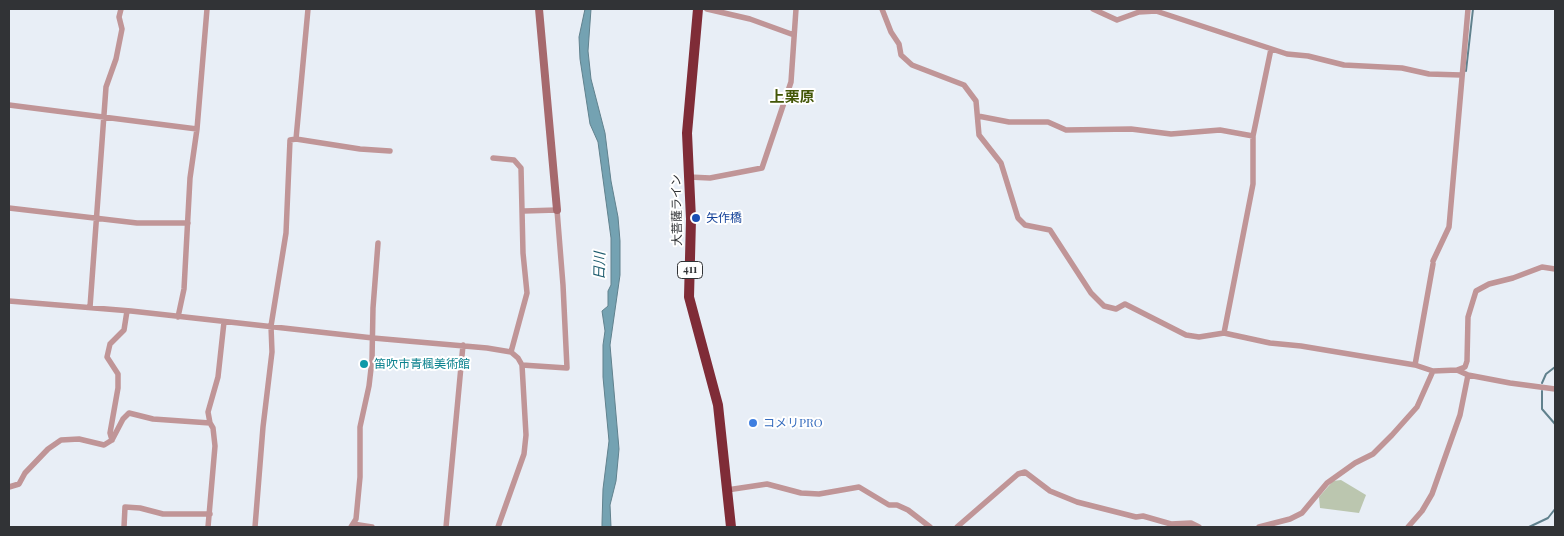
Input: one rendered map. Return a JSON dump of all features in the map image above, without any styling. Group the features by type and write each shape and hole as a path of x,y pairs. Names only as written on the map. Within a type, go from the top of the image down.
{"highway":[{"name":"大菩薩ライン","path":"698,9 687,133 690,307 718,406 731,527"}],"street":[{"path":"90,307 95,217 106,87 116,59 122,29 119,17 121,9"},
{"path":"178,317 184,289 190,178 197,129 208,9"},
{"path":"296,139 308,9"},
{"path":"522,365 567,368 564,285 538,9"},
{"path":"707,9 750,20 794,35"},
{"path":"689,177 710,178 762,168 791,82 796,9"},
{"path":"882,9 891,32 899,44 901,55 912,65 964,85 976,101 979,135 1001,163 1018,218 1025,225 1050,230 1091,293 1104,306 1116,309 1125,304 1186,335 1199,337 1224,332 1270,343 1301,346 1415,365 1433,371 1457,370 1464,367 1467,361 1468,317 1476,291 1489,284 1513,278 1542,267 1555,269"},
{"path":"1093,9 1117,20 1139,12 1156,11 1271,49 1344,65 1402,68 1429,74 1461,75"},
{"path":"1415,365 1433,262 1449,227 1468,9"},
{"path":"1224,332 1253,184 1253,136 1271,49"},
{"path":"9,105 197,129"},
{"path":"978,116 1009,122 1048,122 1066,130 1131,130 1171,134 1220,130 1253,136"},
{"path":"255,527 263,427 272,352 270,326 286,233 290,140 296,139 360,149 390,150"},
{"path":"493,158 514,160 521,168 524,211 523,253 527,293 511,352"},
{"path":"9,208 137,223 188,223"},
{"path":"524,211 557,210"},
{"path":"372,527 352,526 356,519 360,477 360,427 369,386 378,243"},
{"path":"9,301 90,307 373,338 463,345 511,352 522,365 526,435 524,454 498,527"},
{"path":"112,440 110,433 118,388 118,374 107,357 110,344 124,330 127,311"},
{"path":"208,527 215,446 214,428 210,423 208,412 218,377 224,322"},
{"path":"446,527 463,345"},
{"path":"1457,370 1468,375 1555,389"},
{"path":"1258,527 1290,519 1302,513 1327,483 1355,463 1373,454 1417,407 1433,371"},
{"path":"1408,527 1422,511 1432,494 1460,415 1468,375"},
{"path":"9,487 19,484 25,473 48,449 61,440 79,440 104,445 112,440 122,419 129,413 153,419 210,423"},
{"path":"956,527 1018,474 1025,472 1050,491 1077,502 1136,517 1144,516 1171,524 1191,523 1199,527"},
{"path":"728,490 767,484 801,493 819,494 859,487 889,505 897,504 908,510 930,527"},
{"path":"124,527 125,507 140,508 163,514 210,514"}],"green space":[{"path":"1341,480 1366,495 1359,513 1320,508 1319,497 1333,481"}],"water":[{"path":"585,9 591,9 588,51 591,79 605,133 620,241 620,275 610,345 619,449 616,481 610,505 611,527 602,527 603,489 609,441 603,377 605,331 602,311 608,306 608,291 611,285 611,238 598,142 590,124 580,59 579,37"}],"waterway":[{"path":"1466,71 1473,9"},
{"path":"1542,383 1546,374 1555,367"},
{"path":"1542,391 1542,409 1555,424"},
{"path":"1529,527 1548,518 1555,509"}],"place":[{"name":"矢作橋","path":"696,218"},
{"name":"笛吹市青楓美術館","path":"364,364"},
{"name":"コメリPRO","path":"753,423"}],"district":[{"name":"上栗原","path":"792,97"}],"water label":[{"name":"日川","path":"600,266"}]}
